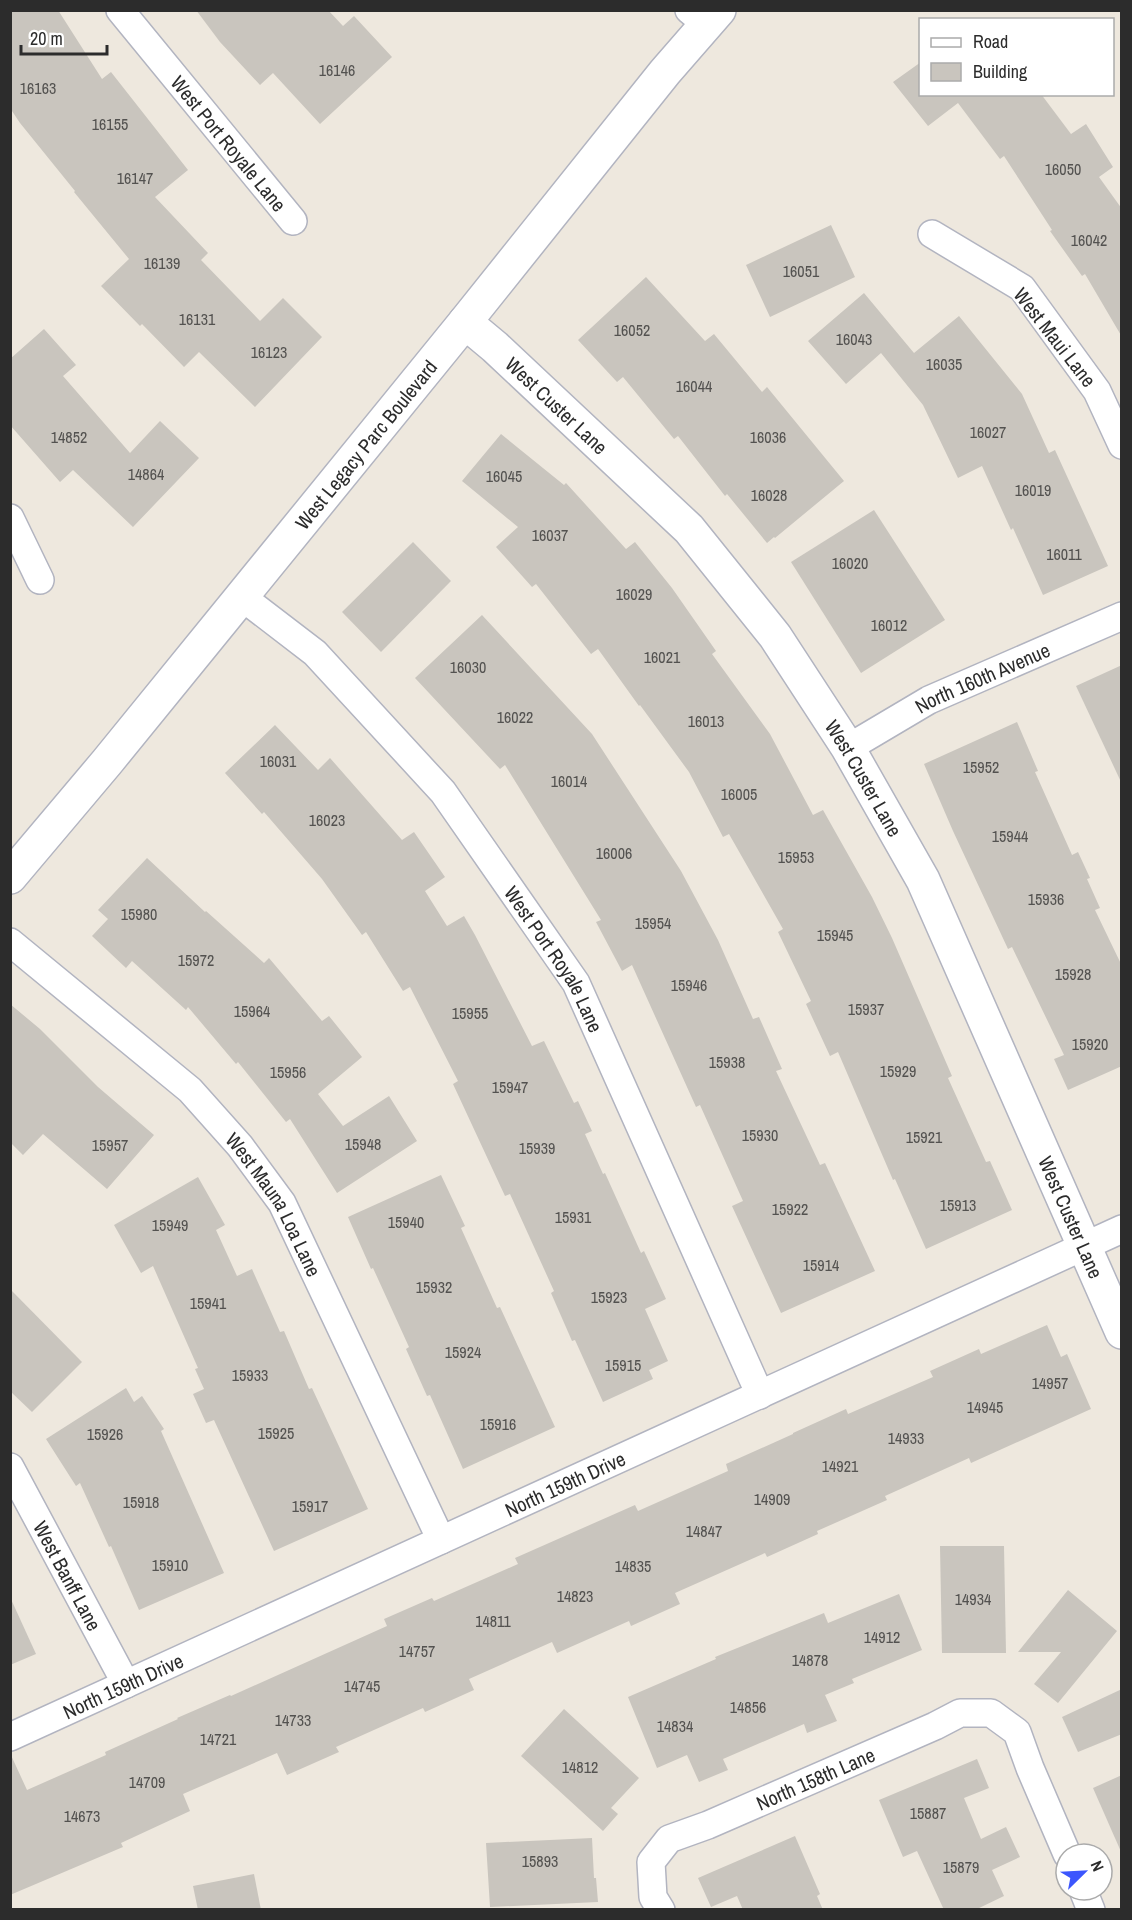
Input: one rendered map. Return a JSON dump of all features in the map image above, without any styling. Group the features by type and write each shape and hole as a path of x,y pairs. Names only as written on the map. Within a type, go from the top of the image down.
{"street":[{"name":"West Port Royale Lane","path":"120,10 293,221"},
{"name":"West Legacy Parc Boulevard","path":"10,876 107,762 465,322 665,72 705,15"},
{"name":"West Maui Lane","path":"932,234 1022,288 1097,391 1122,445"},
{"name":"West Custer Lane","path":"465,322 495,347 689,529 775,636 848,748 923,880 1122,1332"},
{"path":"10,518 40,580"},
{"name":"West Port Royale Lane","path":"242,597 315,653 443,792 576,983 760,1395"},
{"name":"North 160th Avenue","path":"848,748 929,700 1122,616"},
{"name":"West Mauna Loa Lane","path":"10,942 190,1090 240,1146 275,1193 282,1203 441,1540"},
{"name":"North 159th Drive","path":"10,1737 1122,1229"},
{"name":"West Banff Lane","path":"10,1467 126,1684"},
{"name":"North 158th Lane","path":"661,1910 653,1897 651,1862 669,1839 708,1825 960,1713 991,1713 1017,1732 1062,1842"}],"building":[{"path":"10,10 58,10 102,79 111,72 188,170 155,197 208,253 201,260 260,321 283,298 322,337 255,407 199,352 184,367 101,286 129,259 10,108"},
{"path":"196,10 328,10 343,26 354,16 392,57 320,124 273,73 260,85 220,42"},
{"path":"919,63 919,96 1042,96 1071,134 1086,124 1113,167 1099,177 1122,209 1122,337 1085,274 1082,276 1050,231 1052,230 1004,156 1000,159 958,103 928,126 893,82"},
{"path":"831,225 855,277 770,317 746,265"},
{"path":"646,277 705,341 714,334 762,392 767,387 844,481 767,543 727,494 725,496 678,436 674,439 623,377 617,382 578,340"},
{"path":"864,293 914,353 959,316 1022,394 1049,453 1055,450 1108,566 1043,595 982,466 958,478 923,405 881,353 846,384 808,341"},
{"path":"44,329 76,365 63,376 130,453 160,421 199,458 133,527 73,470 60,482 10,425 10,359"},
{"path":"501,434 564,485 566,483 626,549 635,542 672,588 716,651 712,654 770,734 813,815 823,810 872,897 892,938 952,1076 948,1078 986,1162 990,1161 1012,1210 926,1249 895,1179 893,1180 838,1052 830,1056 806,1004 811,1001 778,932 783,929 729,834 723,837 689,772 598,649 591,654 536,584 532,587 496,547 518,527 462,481"},
{"path":"874,510 945,620 861,673 791,562"},
{"path":"413,542 451,581 381,652 342,612"},
{"path":"482,615 592,734 681,871 718,940 753,1019 759,1017 782,1069 776,1071 820,1165 825,1163 875,1271 781,1313 732,1206 743,1201 700,1105 696,1107 632,965 622,971 596,922 601,920 505,765 500,769 415,678"},
{"path":"1122,665 1122,784 1076,686"},
{"path":"1017,722 1038,771 1035,772 1072,855 1078,852 1090,878 1087,879 1100,908 1095,910 1122,966 1122,1066 1068,1090 1054,1059 1064,1055 1012,947 1008,949 924,764"},
{"path":"275,725 318,770 330,758 402,840 414,832 445,877 425,891 447,926 464,916 532,1046 544,1041 574,1103 578,1101 592,1131 585,1134 641,1253 644,1251 666,1299 645,1309 668,1361 649,1370 653,1379 603,1402 575,1340 572,1341 551,1293 554,1291 510,1194 505,1196 453,1084 458,1081 410,987 403,991 366,932 362,935 322,879 264,812 262,814 225,773"},
{"path":"147,858 264,963 269,958 322,1021 329,1016 362,1057 318,1094 343,1126 389,1096 417,1141 337,1193 290,1119 286,1122 238,1062 236,1064 188,1007 186,1010 132,961 126,968 92,936 108,919 98,910"},
{"path":"10,1004 40,1029 98,1087 154,1135 107,1189 43,1134 23,1155 10,1142"},
{"path":"441,1175 465,1226 461,1228 497,1308 500,1307 555,1427 463,1469 430,1395 427,1396 406,1349 409,1347 348,1217"},
{"path":"198,1177 225,1225 216,1230 237,1276 252,1269 280,1332 284,1331 309,1389 312,1388 368,1509 274,1551 214,1420 206,1423 193,1394 204,1389 195,1369 198,1368 153,1266 141,1273 114,1225"},
{"path":"10,1289 82,1362 32,1412 10,1391"},
{"path":"1047,1325 1061,1357 1067,1354 1091,1409 971,1463 969,1458 885,1496 887,1500 817,1531 818,1534 767,1557 765,1553 675,1593 680,1604 631,1626 629,1621 557,1653 552,1642 469,1679 474,1690 425,1712 423,1708 336,1747 339,1752 287,1775 277,1753 183,1794 190,1811 121,1843 123,1847 10,1895 10,1753 27,1790 106,1755 105,1752 177,1718 387,1626 384,1619 432,1598 434,1601 518,1564 515,1558 635,1505 638,1511 728,1471 726,1464 793,1433 846,1409 848,1414 933,1377 930,1371 979,1349 981,1354"},
{"path":"126,1388 134,1402 142,1396 164,1429 161,1431 224,1573 139,1610 80,1483 76,1486 46,1439"},
{"path":"940,1546 1004,1546 1006,1653 942,1653"},
{"path":"1068,1590 1117,1631 1058,1703 1034,1684 1061,1652 1018,1652"},
{"path":"899,1594 922,1650 852,1679 854,1683 825,1695 837,1721 807,1733 804,1724 723,1759 728,1770 699,1782 687,1755 657,1768 628,1697 716,1659 715,1657 824,1613 828,1623"},
{"path":"10,1597 36,1654 10,1665"},
{"path":"1122,1689 1122,1734 1078,1752 1062,1717"},
{"path":"564,1709 639,1778 611,1808 618,1814 603,1831 521,1756"},
{"path":"977,1759 989,1788 964,1798 981,1839 1006,1827 1020,1857 992,1870 1004,1896 975,1910 944,1910 917,1851 903,1857 879,1800"},
{"path":"1122,1775 1122,1854 1093,1788"},
{"path":"795,1836 820,1894 817,1896 823,1910 743,1910 737,1896 711,1907 698,1878"},
{"path":"592,1838 598,1902 490,1907 486,1843"},
{"path":"254,1874 261,1910 198,1910 193,1886"}]}
